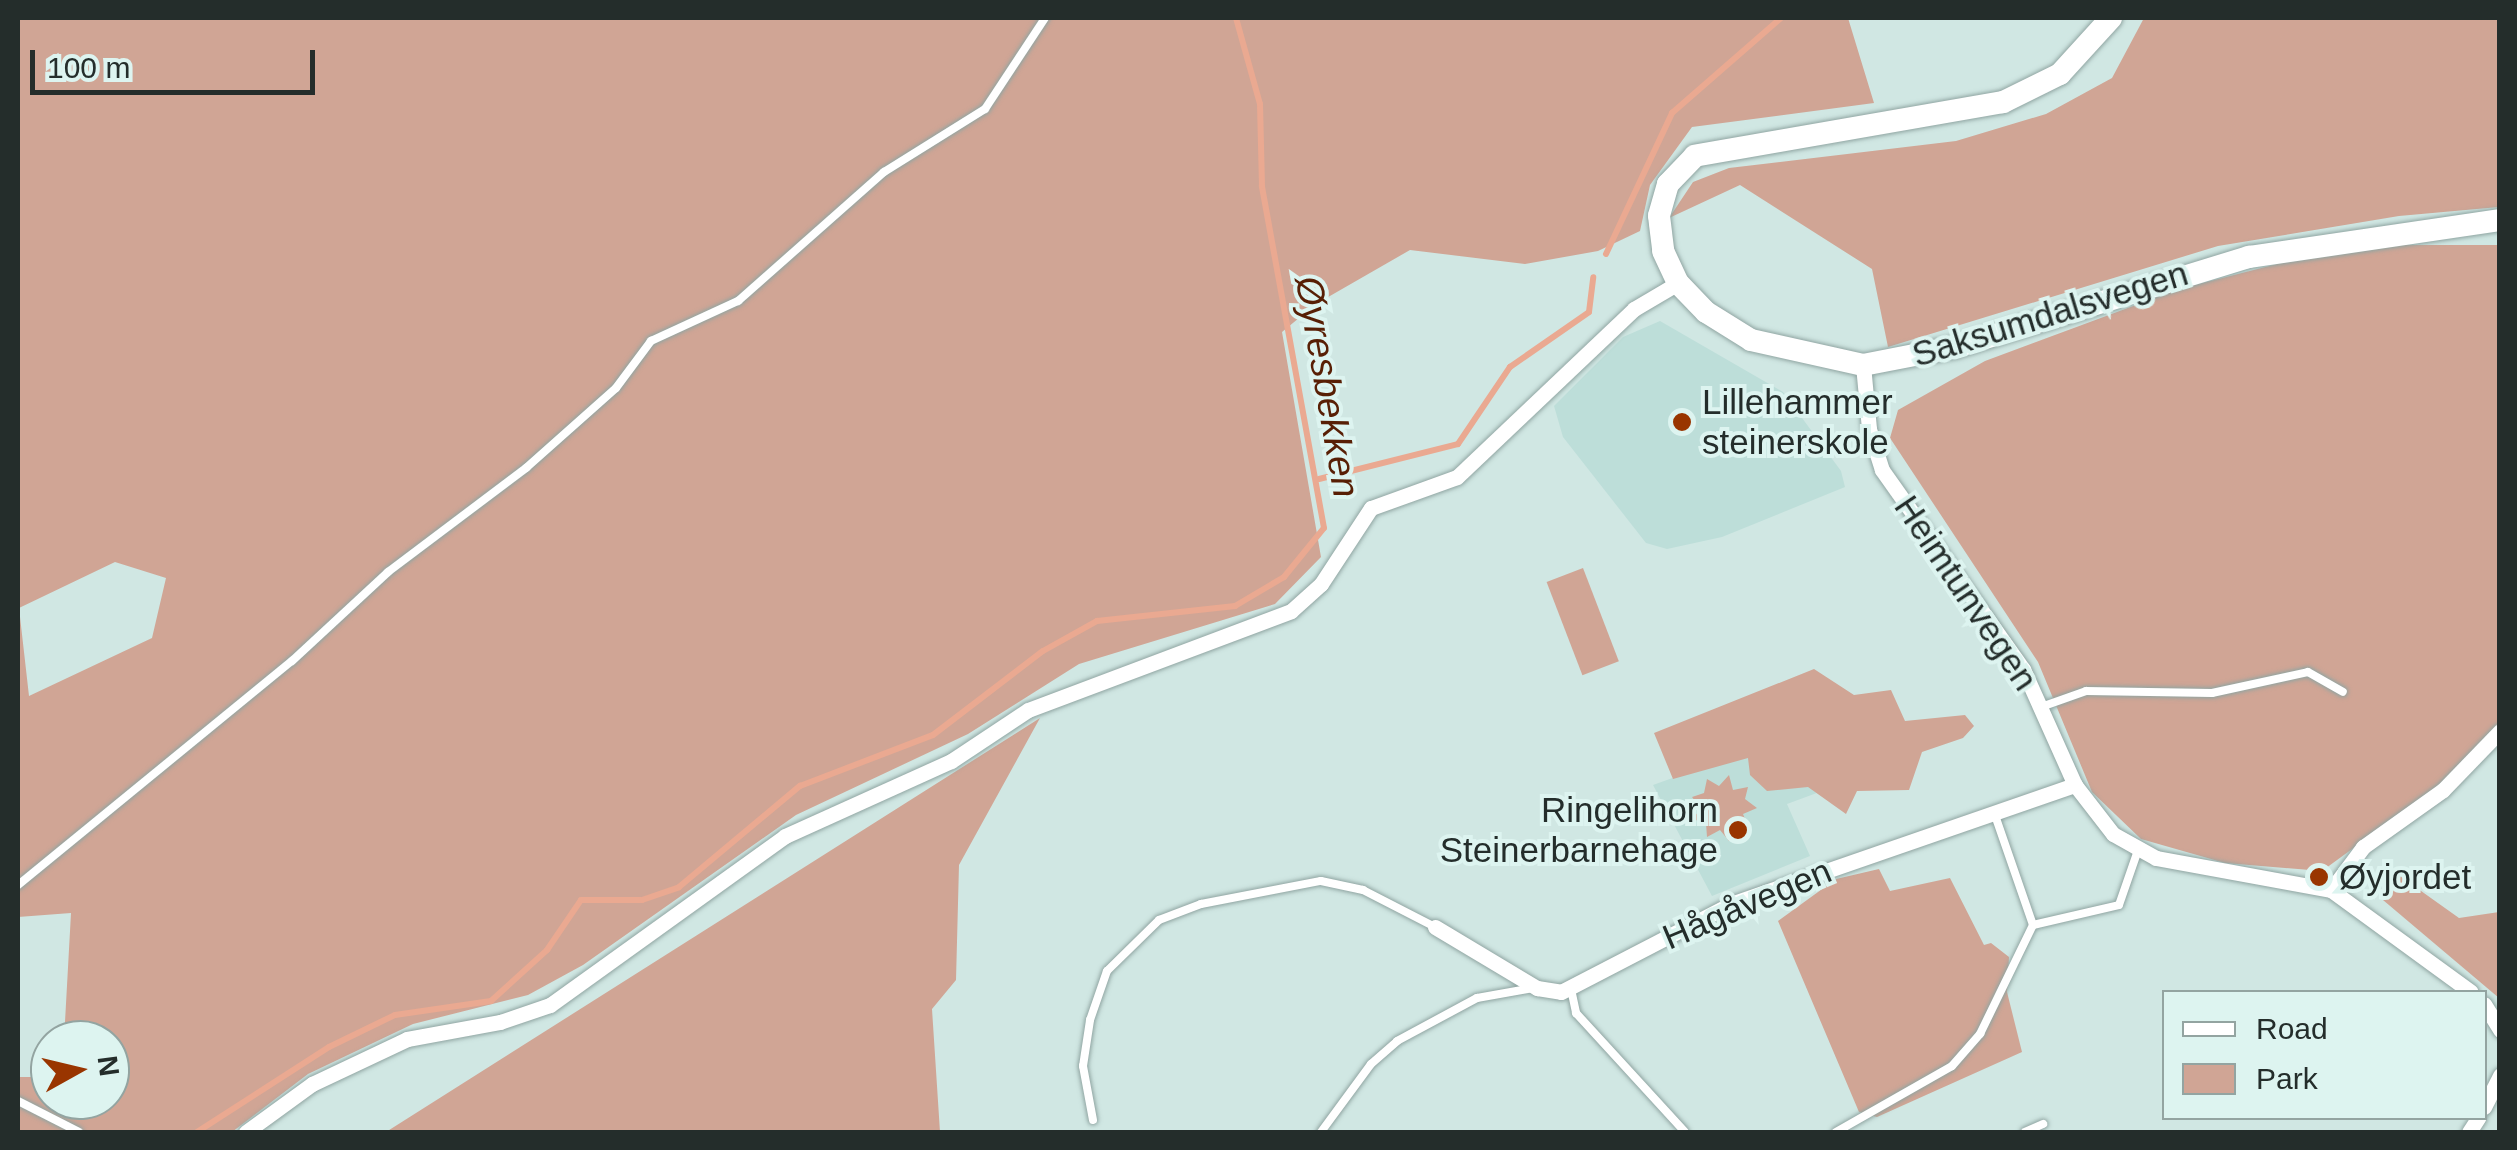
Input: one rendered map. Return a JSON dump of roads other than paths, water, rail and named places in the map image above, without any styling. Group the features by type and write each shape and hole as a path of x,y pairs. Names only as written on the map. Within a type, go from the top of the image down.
{"main road":[{"name":"Saksumdalsvegen","path":"2111,18 2060,74 2003,102 1728,145 1696,156 1668,184 1658,216 1663,251 1678,283 1706,312 1750,340 1863,365 1956,346 2249,257 2500,220"}],"street":[{"path":"246,1132 312,1084 407,1039 500,1022 550,1005 785,836 951,760 1028,710 1292,610 1321,584 1370,508 1458,477 1634,309 1678,283"},
{"name":"Heimtunvegen","path":"1863,365 1869,429 1882,470 2023,669 2075,785 2113,834 2138,850 2187,866 2331,890 2468,990"},
{"path":"2331,890 2363,848 2443,790 2500,731"},
{"name":"Hågåvegen","path":"1435,927 1537,988 1571,989 1731,904 2075,785"},
{"path":"2487,1101 2500,1075"}],"lane":[{"path":"18,885 292,661 388,572 526,468 616,388 651,341 738,301 884,172 985,109 1044,18"},
{"name":"Heimtunvegen","path":"2041,707 2086,691 2212,693 2308,672 2343,692"},
{"path":"1836,1132 1965,1053 2033,925 1995,815"},
{"path":"2033,925 2118,905 2138,850"},
{"path":"1093,1120 1083,1066 1090,1020 1108,971 1159,920 1200,904 1321,881 1362,890 1435,927"},
{"path":"1321,1132 1371,1064 1397,1041 1477,998 1537,988"},
{"path":"1571,989 1576,1013 1685,1132"},
{"path":"18,1100 79,1132"},
{"path":"2025,1132 2043,1124"}],"waterway":[{"name":"Øyresbekken","path":"197,1132 329,1047 395,1015 491,1001 547,950 581,900 642,900 679,887 800,786 933,735 1043,651 1097,621 1235,606 1284,577 1324,528 1262,186 1260,104 1236,18"},
{"path":"1606,254 1672,113 1781,18"},
{"path":"1319,479 1458,444 1510,367 1589,312 1593,277"}],"place":[{"name":"Lillehammer steinerskole","path":"1682,422"},
{"name":"Ringelihorn Steinerbarnehage","path":"1738,830"},
{"name":"Øyjordet","path":"2319,877"}]}
